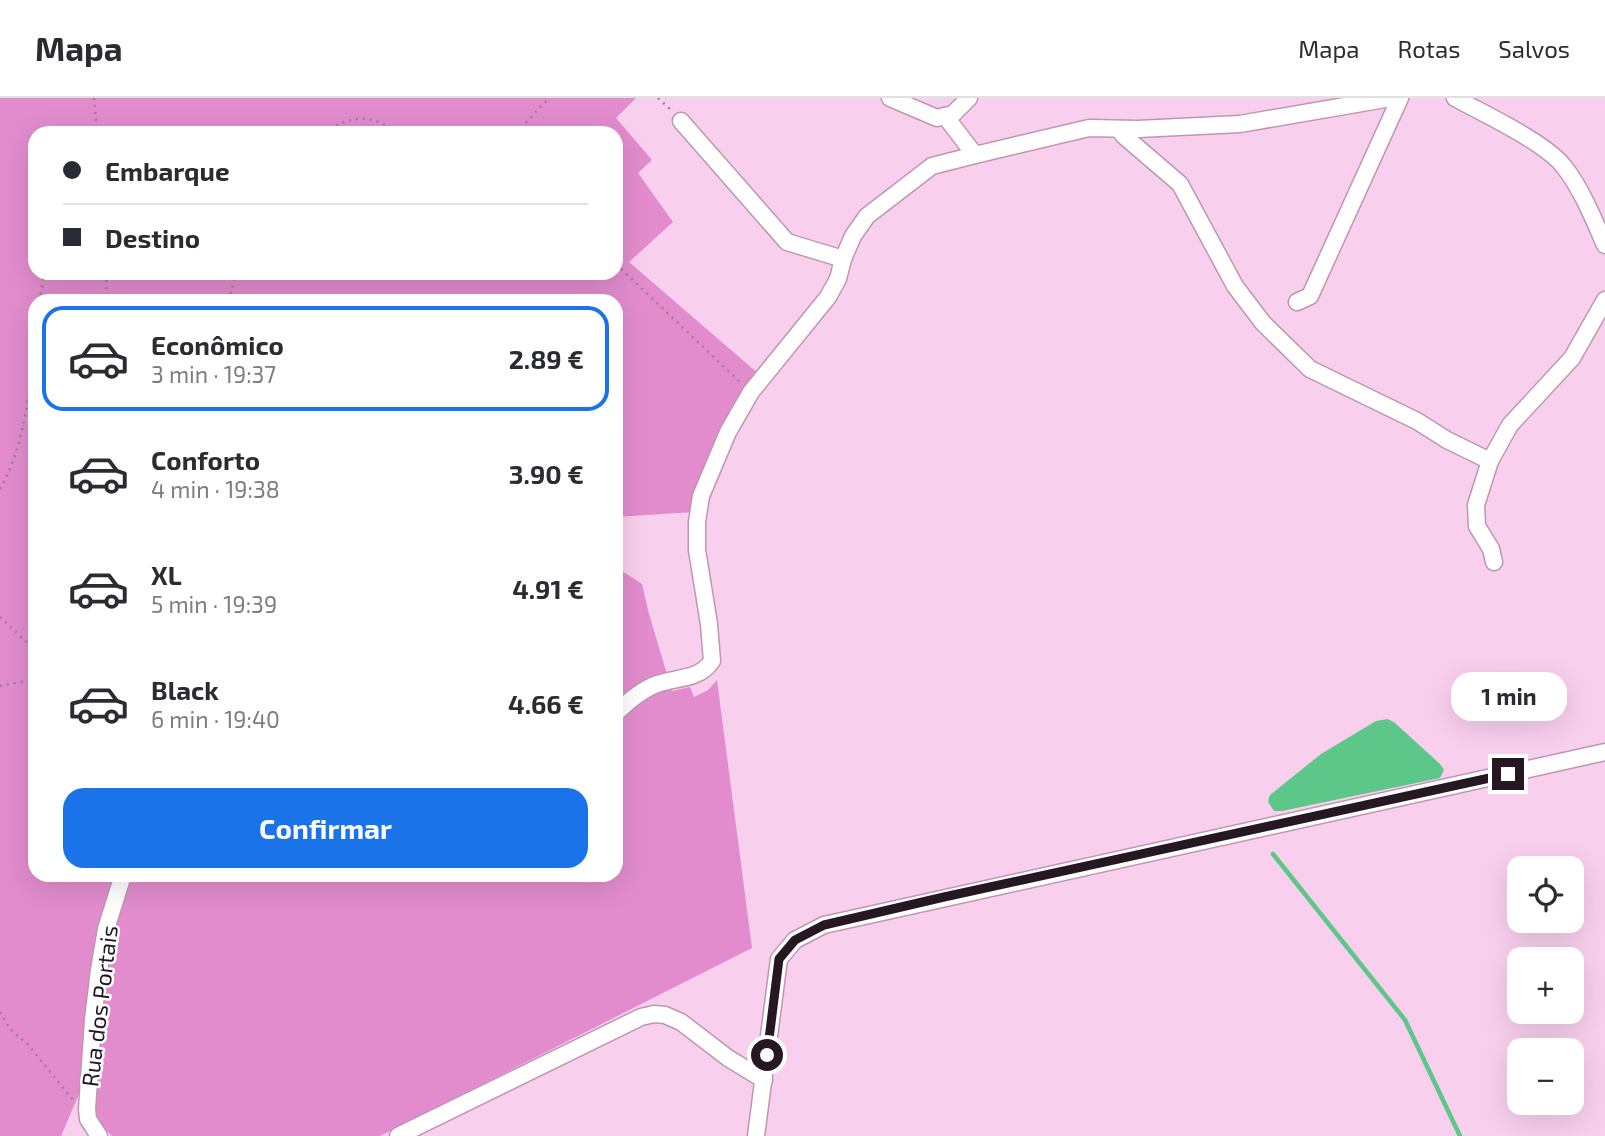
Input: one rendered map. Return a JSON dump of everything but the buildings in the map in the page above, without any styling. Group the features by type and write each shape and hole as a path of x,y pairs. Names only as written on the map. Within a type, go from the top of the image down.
{"street":[{"path":"890,98 937,118 953,114 970,98"},
{"path":"623,707 646,689 694,675 706,669 712,661 697,550 696,522 701,496 728,432 751,393 828,297 838,279 853,236 867,216 932,166 1089,128 1138,130 1240,124 1391,98"},
{"path":"1297,302 1310,296 1400,98"},
{"path":"1455,98 1524,136 1548,151 1564,166 1605,245"},
{"path":"946,116 975,155"},
{"path":"681,121 787,242 843,259"},
{"path":"1119,129 1180,184 1235,286 1263,323 1289,351 1310,369 1417,421 1447,440 1490,461"},
{"path":"1494,562 1491,549 1477,526 1476,505 1490,461 1510,425 1572,358 1605,300"},
{"path":"756,1136 779,959 795,940 824,925 1605,752"},
{"name":"Rua dos Portais","path":"99,1136 88,1119 91,1045 106,929 121,882"},
{"path":"398,1136 641,1017 654,1014 665,1015 681,1022 728,1058 764,1080"}],"path":[{"path":"94,98 96,126"},
{"path":"523,126 549,98"},
{"path":"334,126 362,118 389,126"},
{"path":"623,271 751,393"},
{"path":"0,489 21,438 28,390"},
{"path":"0,617 28,643"},
{"path":"0,686 28,683"},
{"path":"0,1012 6,1025 26,1042 88,1119"}],"shaded area":[{"path":"0,98 636,98 616,118 623,126 28,126 28,280 623,280 623,126 652,160 638,173 673,222 629,262 760,375 725,420 696,485 694,512 623,517 623,294 28,294 28,882 623,882 623,572 642,584 672,691 690,687 694,697 708,690 717,680 752,948 380,1136 112,1136 101,1125 80,1092 61,1136 0,1136"},
{"path":"1388,719 1440,764 1444,770 1440,778 1274,811 1268,802 1270,795 1321,754 1376,721"}],"waterway":[{"path":"1273,854 1405,1020 1460,1136"}],"route":[{"path":"767,1055 779,959 795,940 824,925 1508,774"}]}
